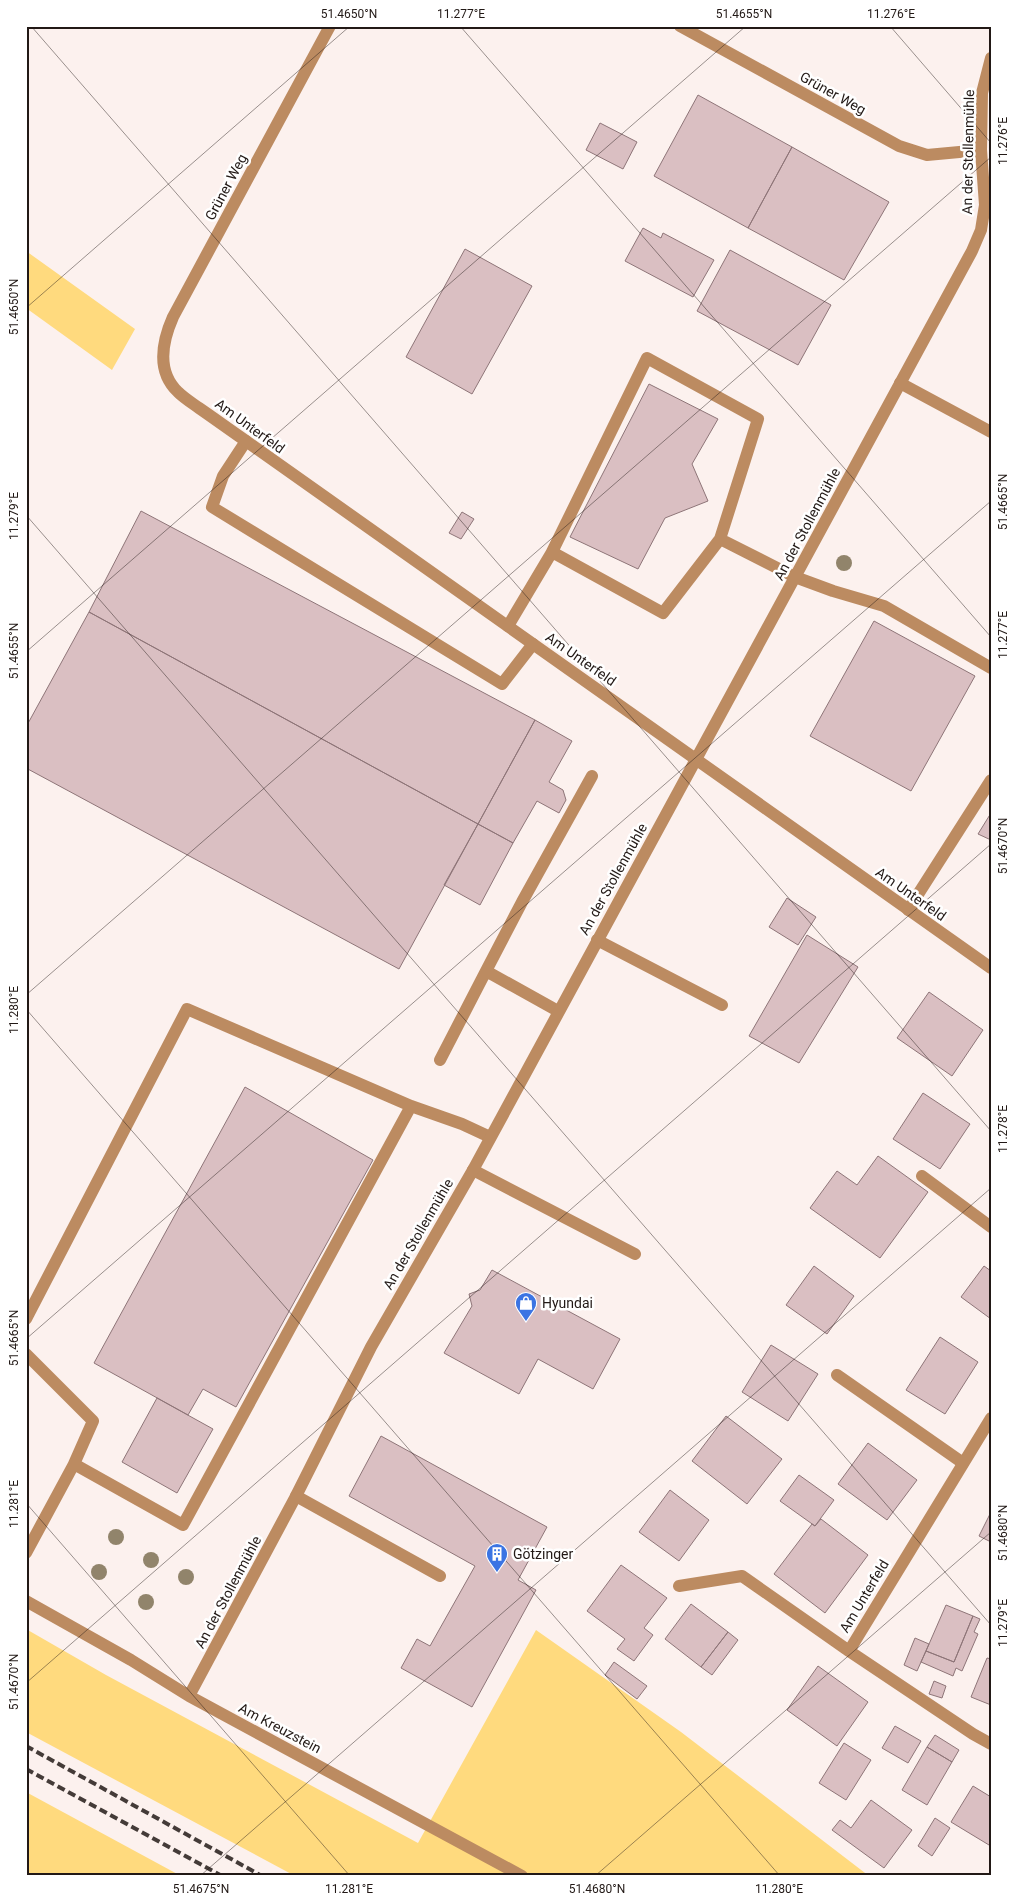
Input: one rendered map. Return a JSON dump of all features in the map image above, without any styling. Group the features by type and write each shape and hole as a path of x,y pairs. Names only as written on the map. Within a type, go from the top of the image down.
{"street":[{"name":"Grüner Weg","path":"164,367 163,350 166,334 173,317 330,26"},
{"name":"Grüner Weg","path":"680,26 899,146 927,155 981,150"},
{"name":"An der Stollenmühle","path":"189,1696 296,1496 370,1347 473,1170 596,940 972,251 988,206 981,150 982,93 991,58"},
{"path":"508,626 552,552 647,358 758,419 720,539 663,613 552,552"},
{"name":"Am Unterfeld","path":"164,367 168,380 178,392 991,968"},
{"path":"900,383 991,432"},
{"path":"246,441 224,476 212,507 502,684 533,644"},
{"path":"720,539 795,577 833,592 884,606 991,668"},
{"path":"440,1060 522,902 592,776"},
{"path":"908,910 991,780"},
{"path":"596,940 722,1005"},
{"path":"486,971 558,1011"},
{"path":"26,1319 187,1010 411,1106 462,1124 490,1137"},
{"path":"74,1464 183,1525 411,1106"},
{"path":"473,1170 635,1254"},
{"path":"922,1176 991,1227"},
{"path":"26,1354 93,1421 74,1464 26,1553"},
{"path":"838,1375 963,1464"},
{"name":"Am Unterfeld","path":"679,1586 742,1576 849,1651 991,1418"},
{"path":"296,1496 440,1576"},
{"name":"Am Kreuzstein","path":"26,1601 131,1660 189,1696 522,1876"},
{"path":"849,1651 991,1744"}],"shaded area":[{"path":"26,251 135,329 112,370 26,308"},
{"path":"26,1629 106,1675 418,1843 536,1630 681,1732 869,1876 295,1876 26,1732"},
{"path":"26,1792 181,1876 26,1876"}],"building":[{"path":"698,95 792,147 748,228 654,176"},
{"path":"600,123 637,142 623,169 586,150"},
{"path":"792,147 889,202 844,280 748,228"},
{"path":"643,228 661,238 663,233 714,260 693,297 625,261"},
{"path":"465,249 532,286 472,394 406,357"},
{"path":"730,250 831,305 798,365 697,311"},
{"path":"649,384 718,419 692,464 708,501 665,518 638,569 570,537"},
{"path":"141,511 535,720 478,824 89,612"},
{"path":"462,512 474,519 461,539 449,533"},
{"path":"89,612 478,824 399,969 26,768 26,727"},
{"path":"874,621 975,676 911,791 810,736"},
{"path":"535,720 572,741 549,782 563,790 566,800 559,813 537,801 513,843 478,824"},
{"path":"991,813 991,840 978,834"},
{"path":"478,824 513,843 480,905 444,885"},
{"path":"787,898 816,917 798,945 769,927"},
{"path":"807,935 858,967 799,1063 749,1036"},
{"path":"929,992 983,1030 952,1076 897,1038"},
{"path":"245,1087 373,1160 236,1407 203,1389 188,1415 94,1363"},
{"path":"923,1093 970,1124 940,1169 893,1139"},
{"path":"878,1156 928,1192 880,1258 810,1208 837,1171 857,1185"},
{"path":"814,1266 854,1296 827,1334 786,1305"},
{"path":"984,1266 991,1271 991,1319 961,1297"},
{"name":"Hyundai","path":"492,1270 620,1339 593,1389 538,1359 519,1394 444,1353 472,1306 469,1294 480,1290"},
{"path":"940,1337 978,1362 945,1414 906,1390"},
{"path":"771,1345 818,1374 788,1421 742,1392"},
{"path":"157,1398 213,1429 177,1493 122,1462"},
{"path":"726,1416 782,1459 747,1504 692,1461"},
{"name":"Götzinger","path":"381,1436 547,1527 518,1580 536,1590 472,1707 401,1668 417,1639 430,1646 475,1566 349,1496"},
{"path":"868,1443 917,1480 887,1520 838,1484"},
{"path":"799,1475 834,1500 815,1526 780,1501"},
{"path":"670,1490 709,1520 679,1561 639,1532"},
{"path":"991,1512 991,1542 979,1536"},
{"path":"821,1519 868,1555 825,1613 774,1574 812,1524 815,1526"},
{"path":"621,1565 667,1598 644,1628 653,1635 634,1661 617,1649 625,1639 587,1611"},
{"path":"691,1604 728,1632 701,1667 665,1639"},
{"path":"946,1605 973,1616 954,1662 926,1651"},
{"path":"973,1616 980,1619 974,1632 978,1634 962,1671 956,1668 953,1676 921,1662 926,1651 954,1662"},
{"path":"728,1632 738,1640 712,1675 701,1667"},
{"path":"915,1638 929,1644 917,1671 904,1665"},
{"path":"987,1658 991,1659 991,1705 971,1697"},
{"path":"614,1662 647,1686 637,1699 605,1675"},
{"path":"818,1666 868,1702 837,1746 787,1710"},
{"path":"934,1681 946,1686 942,1698 929,1694"},
{"path":"895,1726 921,1741 908,1763 882,1748"},
{"path":"935,1735 959,1750 952,1762 927,1747"},
{"path":"844,1743 871,1760 846,1800 819,1783"},
{"path":"927,1747 952,1762 927,1805 902,1790"},
{"path":"973,1786 991,1797 991,1842 989,1845 951,1822"},
{"path":"871,1800 912,1830 884,1868 832,1830 840,1820 851,1828"},
{"path":"935,1818 950,1828 932,1856 918,1846"}],"railway":[{"path":"26,1746 262,1876"},
{"path":"26,1769 222,1876"}],"place":[{"name":"Hyundai","path":"526,1322"},
{"name":"Götzinger","path":"497,1573"}]}
